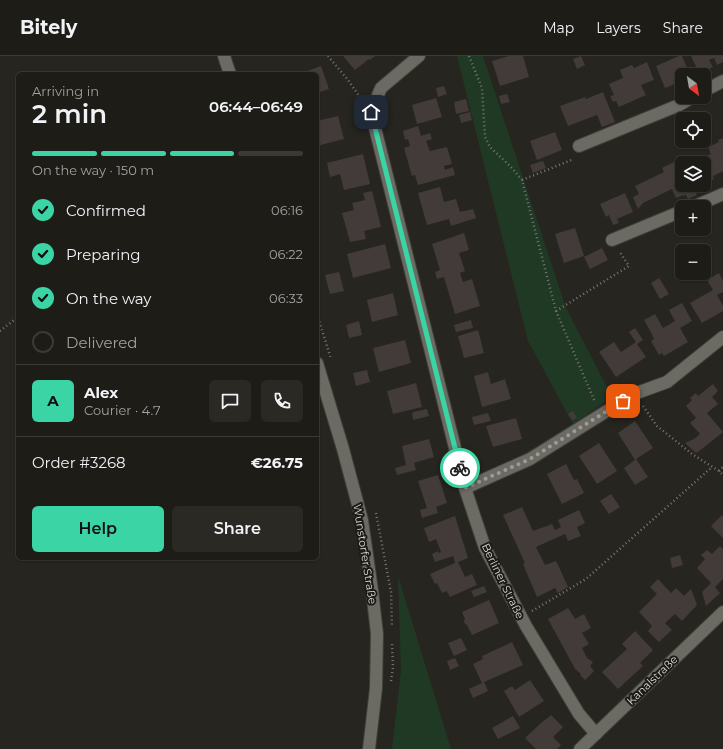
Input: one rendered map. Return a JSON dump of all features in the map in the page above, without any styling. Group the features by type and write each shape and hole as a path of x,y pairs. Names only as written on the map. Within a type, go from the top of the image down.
{"street":[{"path":"224,56 229,72"},
{"path":"371,112 380,88 419,56"},
{"path":"711,87 723,81"},
{"path":"579,146 681,104"},
{"name":"Berliner Straße","path":"371,112 465,488 485,548 521,617 580,714 596,734"},
{"path":"709,200 723,194"},
{"path":"612,240 675,215"},
{"path":"465,488 530,459 634,394 667,382 723,337"},
{"name":"Wunstorfer Straße","path":"319,370 362,520 372,590 377,634 376,688 369,749"},
{"name":"Kanalstraße","path":"580,749 723,612"}],"path":[{"path":"328,56 348,80 371,112"},
{"path":"469,56 482,88 484,137 490,147 522,180 556,311 601,415"},
{"path":"522,180 583,156 579,146"},
{"path":"556,311 629,266 612,240"},
{"path":"0,331 16,319"},
{"path":"634,394 657,426 692,454 723,475"},
{"path":"521,617 586,579 712,467"},
{"path":"719,471 723,467"}],"green space":[{"path":"457,56 483,56 566,308 612,397 573,424 528,341"},
{"path":"398,576 451,749 392,749 401,671"}],"building":[{"path":"343,56 375,56 355,70"},
{"path":"509,56 523,56 529,77 500,86 492,61"},
{"path":"581,56 585,65 577,69 573,59"},
{"path":"682,56 687,68 675,68 675,84 665,88 656,66"},
{"path":"691,56 723,56 723,62 717,65 714,58 709,60 713,67 697,68"},
{"path":"647,62 654,80 641,85 646,95 619,107 616,101 613,102 610,96 614,95 609,84 623,78 620,70 632,65 634,68"},
{"path":"321,66 329,89 319,92 319,72 304,72"},
{"path":"444,86 447,94 438,97 436,88"},
{"path":"603,92 615,122 602,127 597,115 568,126 560,106 585,97 586,99"},
{"path":"507,94 510,102 501,104 499,96"},
{"path":"436,98 442,117 417,124 412,105"},
{"path":"466,99 469,111 456,114 454,102"},
{"path":"470,112 472,120 461,123 459,115"},
{"path":"338,116 344,139 319,145 319,121"},
{"path":"418,126 421,136 430,133 432,139 426,141 430,151 447,147 452,164 444,166 445,170 453,167 455,175 418,185 415,175 412,176 404,148 410,146 408,139 405,140 403,131"},
{"path":"555,132 562,150 537,160 530,141"},
{"path":"723,138 723,171 713,176 714,179 711,180 711,156 707,156 711,154 708,148 711,148 711,146 719,142 718,140"},
{"path":"363,154 370,184 344,190 340,174 330,177 327,163"},
{"path":"543,161 546,168 533,173 530,165"},
{"path":"675,162 675,192 696,192 697,195 688,199 686,195 676,198 672,189 643,203 638,209 633,197 639,194 635,186 664,172 662,168"},
{"path":"440,187 444,202 456,199 460,212 473,209 476,218 451,226 449,219 427,225 418,193"},
{"path":"372,191 381,227 364,231 366,239 350,242 342,213 354,210 352,203 365,200 363,193"},
{"path":"625,193 633,212 617,219 619,223 613,225 609,215 606,217 600,204"},
{"path":"575,228 584,256 564,263 555,234"},
{"path":"464,233 469,250 459,253 465,271 460,273 463,282 472,279 480,306 455,314 444,277 437,279 435,272 440,270 432,244"},
{"path":"385,244 391,268 353,278 347,254"},
{"path":"602,248 608,260 590,269 584,257"},
{"path":"339,272 344,291 330,294 325,275"},
{"path":"719,273 723,281 723,292 717,295 723,306 723,311 702,323 690,303 713,290 707,280 711,280 711,278"},
{"path":"659,278 669,294 660,299 651,283"},
{"path":"393,293 398,315 372,322 367,300"},
{"path":"682,303 692,321 680,328 688,342 664,356 662,353 659,355 651,341 654,339 652,334 644,320 655,314 663,328 675,321 669,310"},
{"path":"471,320 473,328 456,332 454,325"},
{"path":"359,321 362,335 349,338 346,325"},
{"path":"635,328 643,340 637,344 646,357 616,377 599,352 614,342 621,352 636,342 629,332"},
{"path":"478,330 484,353 464,358 458,336"},
{"path":"405,340 411,363 379,372 373,348"},
{"path":"367,370 370,382 356,386 353,373"},
{"path":"488,372 491,384 505,379 511,399 482,407 474,376"},
{"path":"416,383 422,407 393,414 387,391"},
{"path":"713,384 718,391 712,397 718,404 707,413 723,432 696,453 685,443 694,439 700,434 690,423 696,418 686,406 692,400 690,398 696,393 698,396"},
{"path":"427,409 429,416 413,420 413,412"},
{"path":"573,411 577,418 572,420 568,414"},
{"path":"488,413 491,421 474,425 472,417"},
{"path":"516,418 522,439 493,447 486,426"},
{"path":"635,421 653,448 636,459 648,477 635,485 624,468 635,460 618,433"},
{"path":"429,439 434,457 414,463 416,470 397,475 395,468 406,465 402,446"},
{"path":"599,443 617,471 597,484 579,456"},
{"path":"566,464 574,480 577,479 584,493 562,504 547,474"},
{"path":"438,475 447,503 436,507 438,513 422,518 420,510 427,508 418,481"},
{"path":"611,494 620,507 609,514 600,501"},
{"path":"522,507 533,531 552,524 555,530 561,527 558,520 579,510 585,523 577,527 581,536 568,541 565,534 536,547 545,565 556,561 558,565 568,587 558,593 555,588 537,597 523,564 525,563 503,515"},
{"path":"722,515 723,517 723,538 711,526"},
{"path":"455,516 468,558 458,562 465,577 472,574 477,585 450,597 447,591 442,593 430,574 455,563 453,556 435,562 432,554 438,551 438,553 441,552 436,539 429,542 424,528"},
{"path":"720,546 723,549 723,579 715,587 720,593 706,606 702,592 711,583 697,568 705,559 701,555 707,550 712,554"},
{"path":"680,555 683,565 672,568 670,558"},
{"path":"658,579 671,593 676,588 684,596 691,589 697,605 682,621 675,614 665,623 672,630 659,642 648,631 652,626 639,612 657,594 650,587"},
{"path":"484,586 487,592 474,597 471,591"},
{"path":"489,600 499,623 472,635 465,624 465,619 462,612"},
{"path":"568,608 575,619 584,614 591,628 582,633 589,644 582,648 587,658 593,662 590,666 594,671 585,680 575,669 548,619"},
{"path":"635,631 653,650 640,663 643,666 618,689 602,672 627,649 622,644"},
{"path":"461,638 467,650 454,656 448,643"},
{"path":"512,642 523,665 484,682 488,691 473,698 469,689 482,683 473,664 483,659 482,656"},
{"path":"455,658 459,666 450,670 447,661"},
{"path":"530,680 544,701 519,717 504,691 512,686 515,690"},
{"path":"551,715 563,727 553,737 561,745 557,749 536,749 525,738"},
{"path":"513,716 520,728 498,739 492,728"}],"way so far":[{"path":"460,468 465,488 530,459 623,401"}],"route":[{"path":"371,112 460,468"}]}
